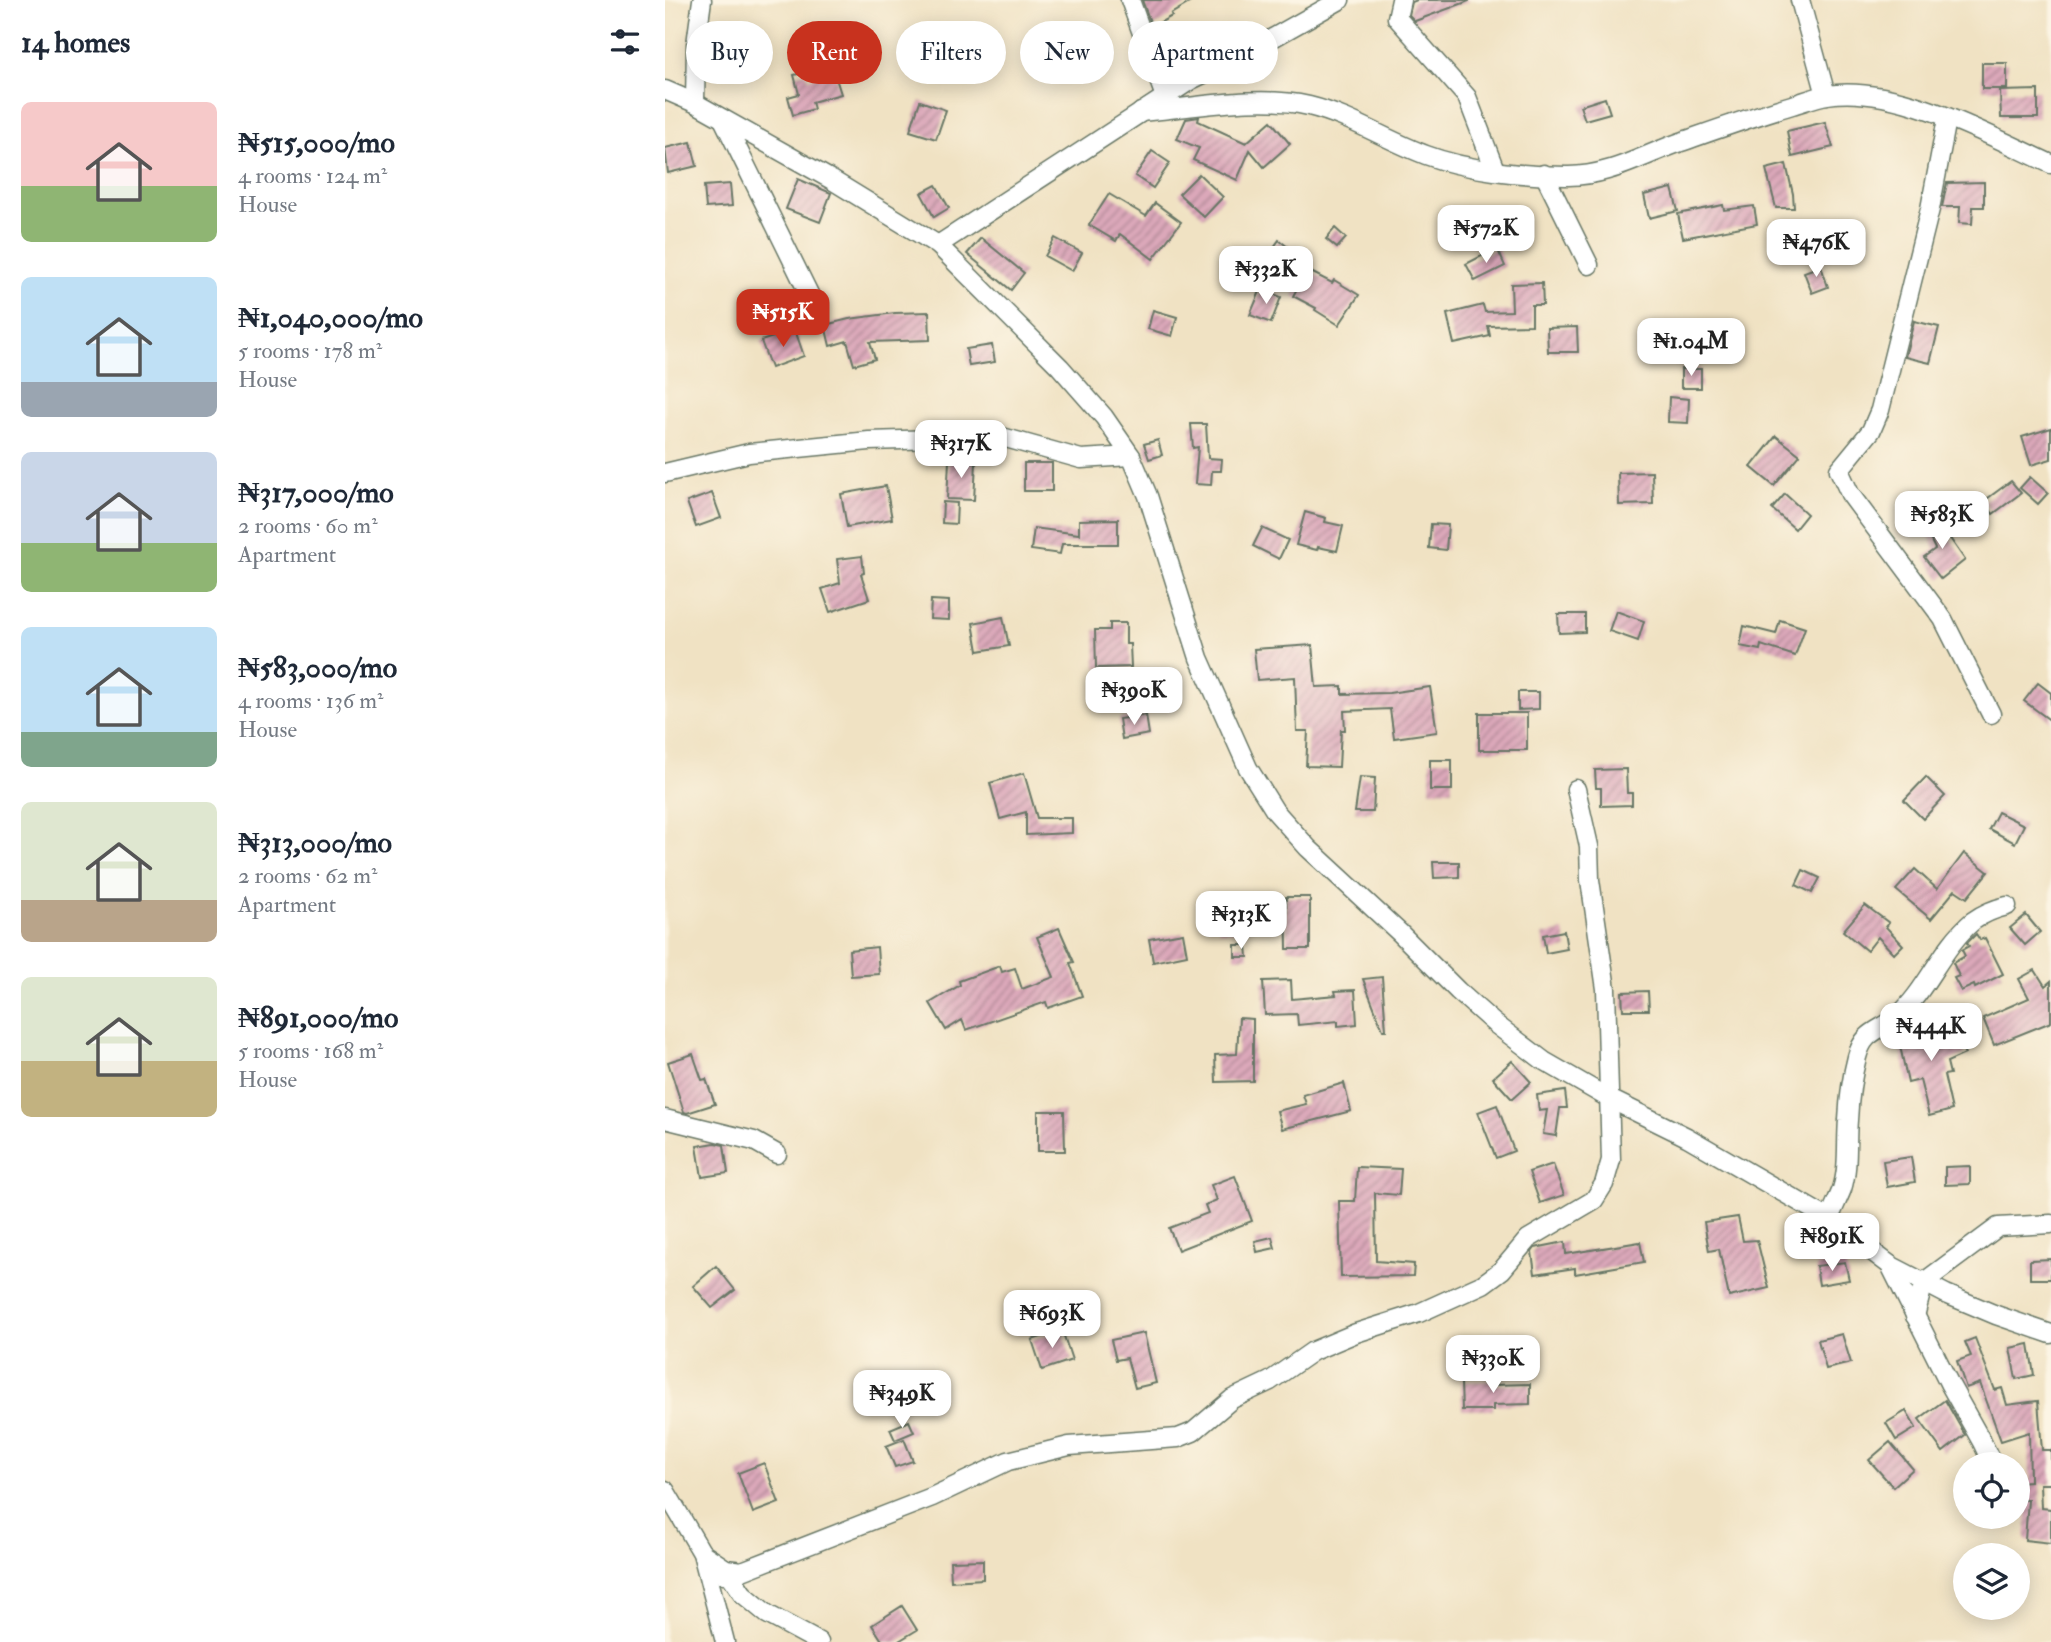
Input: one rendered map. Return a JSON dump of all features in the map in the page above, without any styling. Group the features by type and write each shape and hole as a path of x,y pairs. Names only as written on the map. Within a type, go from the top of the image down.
{"street":[{"path":"695,103 696,44 702,0"},
{"path":"1130,0 1165,97"},
{"path":"938,245 1191,80 1239,57 1340,0"},
{"path":"1401,0 1397,18 1467,97 1495,170"},
{"path":"1800,0 1826,95"},
{"path":"665,90 695,103 832,180 938,245 1060,367 1104,417 1131,456 1148,496 1199,658 1248,768 1275,811 1308,848 1494,1023 1544,1061 1610,1099 1687,1137 1829,1219 1890,1265 1996,1315 2051,1334"},
{"path":"1141,113 1265,100 1309,106 1356,123 1426,155 1472,169 1566,176 1596,174 1677,143 1826,95 1851,93 1889,97 1947,118 2051,164"},
{"path":"1947,118 1930,209 1880,410 1871,431 1839,470 1850,494 1943,619 1991,714"},
{"path":"723,119 810,296"},
{"path":"1544,174 1589,265"},
{"path":"665,473 748,453 869,440 1002,437 1081,459 1131,456"},
{"path":"726,1569 742,1571 764,1564 932,1497 1008,1461 1069,1446 1178,1438 1193,1432 1233,1399 1270,1381 1313,1350 1419,1313 1483,1284 1502,1270 1528,1239 1594,1200 1604,1184 1611,1160 1606,989 1590,880 1589,846 1576,789"},
{"path":"1829,1219 1842,1188 1848,1117 1862,1041 1896,1018 1917,996 1954,939 1989,911 2007,906"},
{"path":"665,1119 754,1142 777,1154"},
{"path":"1915,1316 1924,1282 1998,1227 2051,1224"},
{"path":"1890,1265 1986,1452"},
{"path":"665,1490 702,1553 725,1642"},
{"path":"702,1553 726,1569 743,1594 759,1607 818,1642"},
{"path":"712,1592 726,1569"}],"building":[{"path":"1142,0 1194,0 1163,21 1150,21"},
{"path":"1469,1 1415,21 1409,15 1412,2"},
{"path":"1982,63 2007,63 2007,89 1982,89"},
{"path":"796,84 838,84 841,94 812,102 814,109 793,115 788,97 799,94"},
{"path":"2038,90 2038,118 2001,118 2000,91"},
{"path":"1605,98 1610,113 1585,120 1580,106"},
{"path":"920,101 946,110 936,139 910,131"},
{"path":"1199,117 1198,121 1246,143 1271,121 1290,144 1264,167 1250,150 1237,180 1193,160 1199,148 1177,139 1186,119"},
{"path":"1825,122 1833,147 1792,157 1787,131"},
{"path":"691,142 697,166 668,173 665,148"},
{"path":"1152,151 1170,163 1153,188 1135,176"},
{"path":"1786,164 1794,208 1776,208 1766,169"},
{"path":"1199,174 1223,197 1204,217 1179,194"},
{"path":"798,179 831,193 820,222 786,209"},
{"path":"1984,182 1984,207 1973,207 1972,224 1959,223 1960,207 1942,207 1947,183"},
{"path":"730,184 732,206 706,208 704,186"},
{"path":"936,185 949,208 934,217 921,193"},
{"path":"1672,188 1678,211 1649,218 1644,195"},
{"path":"1109,194 1146,216 1155,203 1181,222 1153,259 1120,234 1116,241 1089,225"},
{"path":"1723,205 1724,210 1754,206 1757,224 1683,238 1678,214"},
{"path":"1335,228 1346,238 1337,248 1326,239"},
{"path":"981,238 1024,273 1011,290 967,254"},
{"path":"1055,238 1082,253 1072,271 1045,256"},
{"path":"1279,240 1294,252 1283,265 1269,254"},
{"path":"1497,248 1505,266 1475,281 1466,264"},
{"path":"1821,266 1828,287 1812,293 1804,272"},
{"path":"1307,270 1332,283 1334,280 1359,295 1339,325 1315,310 1316,308 1293,296"},
{"path":"1542,283 1543,305 1532,305 1532,325 1488,326 1490,336 1454,344 1447,314 1483,305 1485,312 1512,311 1511,284"},
{"path":"1261,289 1281,297 1271,323 1250,315"},
{"path":"1153,310 1177,317 1172,336 1148,329"},
{"path":"929,312 930,340 870,342 875,359 854,365 847,341 830,346 825,325 895,313"},
{"path":"1914,321 1939,327 1930,363 1905,357"},
{"path":"1577,327 1578,352 1548,352 1547,328"},
{"path":"795,330 804,356 771,368 761,341"},
{"path":"992,345 995,362 969,366 966,349"},
{"path":"1681,369 1701,369 1701,388 1681,388"},
{"path":"1669,397 1689,399 1688,423 1668,422"},
{"path":"1191,424 1206,424 1208,458 1222,459 1221,471 1212,471 1211,485 1195,484 1198,447 1193,448"},
{"path":"2051,428 2051,459 2031,465 2022,437"},
{"path":"1776,436 1800,455 1774,486 1751,467"},
{"path":"1158,440 1162,455 1149,459 1144,444"},
{"path":"949,461 976,462 974,500 947,499"},
{"path":"1024,463 1052,463 1052,491 1024,491"},
{"path":"1652,472 1653,504 1619,505 1618,473"},
{"path":"2030,477 2048,493 2038,504 2020,488"},
{"path":"2011,481 2021,493 1993,514 1984,501"},
{"path":"886,486 892,519 847,527 841,494"},
{"path":"712,493 721,518 696,527 687,502"},
{"path":"1785,494 1807,514 1795,529 1772,509"},
{"path":"943,502 957,503 956,524 942,523"},
{"path":"1305,512 1326,518 1325,522 1343,526 1337,551 1296,545"},
{"path":"1118,519 1118,544 1062,544 1060,554 1031,550 1034,528 1079,534 1079,520"},
{"path":"1938,521 1965,560 1941,579 1924,557 1935,549 1925,528"},
{"path":"1431,524 1448,525 1446,550 1429,548"},
{"path":"1262,528 1288,540 1279,559 1253,546"},
{"path":"862,556 864,573 861,574 869,599 830,612 822,589 840,583 837,559"},
{"path":"931,600 949,601 949,620 930,619"},
{"path":"1616,611 1644,621 1638,641 1609,631"},
{"path":"1558,614 1585,614 1585,632 1559,633"},
{"path":"1003,617 1009,646 978,651 973,623"},
{"path":"1780,620 1805,628 1795,656 1761,645 1760,650 1740,646 1744,626 1776,634"},
{"path":"1110,623 1126,623 1126,644 1130,644 1131,667 1096,668 1095,630 1110,630"},
{"path":"1312,645 1316,687 1342,686 1342,694 1389,693 1430,687 1437,732 1394,738 1390,709 1344,711 1345,730 1341,730 1339,767 1306,766 1308,731 1297,731 1295,677 1257,680 1254,649"},
{"path":"2038,683 2051,693 2051,721 2024,701"},
{"path":"1518,692 1539,692 1539,709 1518,710"},
{"path":"1479,713 1527,713 1527,750 1479,750"},
{"path":"1146,715 1149,734 1122,739 1119,719"},
{"path":"1430,760 1452,760 1452,790 1430,790"},
{"path":"1626,769 1627,793 1632,793 1632,805 1601,806 1601,788 1596,788 1595,770"},
{"path":"1024,773 1037,818 1072,818 1072,833 1026,835 1026,812 1000,819 990,783"},
{"path":"1360,777 1375,778 1373,812 1355,812"},
{"path":"1926,777 1945,796 1923,819 1904,800"},
{"path":"1998,812 2024,825 2015,843 1989,829"},
{"path":"1964,853 1988,872 1967,898 1955,890 1931,919 1896,890 1915,869 1937,889"},
{"path":"1433,862 1459,862 1459,877 1434,878"},
{"path":"1803,870 1820,878 1812,893 1796,885"},
{"path":"1286,897 1310,897 1310,949 1287,949"},
{"path":"1865,905 1889,923 1886,927 1903,945 1894,954 1878,937 1867,951 1843,931"},
{"path":"1219,910 1241,910 1241,931 1219,931"},
{"path":"2026,915 2040,932 2025,945 2010,928"},
{"path":"1059,928 1074,962 1070,963 1082,996 1048,1008 1046,1002 966,1030 962,1020 946,1030 930,1003 960,985 959,981 1000,966 1002,972 1015,968 1022,989 1054,977 1037,937"},
{"path":"1564,931 1567,949 1546,953 1543,935"},
{"path":"1183,933 1187,955 1153,962 1149,939"},
{"path":"1976,934 1980,940 1985,938 2003,974 1975,988 1974,985 1961,991 1954,978 1959,976 1953,963 1965,956 1962,950 1969,946 1967,943"},
{"path":"1235,945 1247,945 1248,957 1235,957"},
{"path":"877,947 879,974 851,976 849,950"},
{"path":"2035,970 2045,986 2051,981 2051,1022 1994,1045 1983,1018 2029,998 2019,979"},
{"path":"1382,977 1386,1030 1383,1030 1363,979"},
{"path":"1291,980 1292,999 1336,995 1335,991 1355,990 1357,1024 1338,1026 1338,1021 1298,1025 1297,1014 1265,1015 1263,981"},
{"path":"1648,991 1649,1010 1623,1010 1622,992"},
{"path":"1239,1018 1253,1019 1253,1081 1216,1082 1215,1055 1237,1054"},
{"path":"1952,1025 1965,1054 1947,1062 1950,1074 1944,1075 1952,1110 1929,1116 1920,1080 1908,1083 1897,1032 1920,1027 1921,1033"},
{"path":"693,1054 702,1080 706,1079 715,1104 687,1113 684,1112 668,1062"},
{"path":"1512,1061 1531,1082 1512,1099 1493,1078"},
{"path":"1344,1083 1351,1111 1282,1129 1277,1111 1306,1104 1303,1095"},
{"path":"1565,1091 1567,1108 1560,1108 1556,1136 1543,1134 1547,1110 1539,1111 1537,1095"},
{"path":"1497,1105 1514,1151 1496,1158 1478,1112"},
{"path":"1038,1111 1064,1111 1065,1151 1038,1151"},
{"path":"715,1143 724,1145 728,1173 702,1177 697,1146"},
{"path":"1911,1157 1915,1182 1887,1187 1883,1161"},
{"path":"1553,1164 1564,1195 1540,1203 1529,1172"},
{"path":"1970,1166 1970,1184 1945,1185 1945,1167"},
{"path":"1357,1167 1401,1169 1399,1195 1375,1193 1376,1261 1414,1264 1413,1276 1341,1277 1339,1201 1355,1201"},
{"path":"1235,1176 1252,1221 1178,1250 1169,1228 1208,1213 1205,1205 1217,1200 1211,1185"},
{"path":"1738,1217 1743,1241 1757,1240 1769,1288 1729,1297 1719,1249 1709,1251 1704,1222"},
{"path":"1272,1237 1275,1248 1257,1252 1255,1241"},
{"path":"1565,1242 1566,1254 1640,1242 1644,1262 1575,1274 1575,1268 1535,1274 1532,1252 1535,1248"},
{"path":"2051,1259 2051,1279 2030,1279 2030,1260"},
{"path":"1845,1262 1849,1280 1819,1285 1816,1266"},
{"path":"716,1266 735,1290 712,1308 693,1286"},
{"path":"1062,1330 1072,1360 1042,1370 1032,1340"},
{"path":"1144,1333 1156,1383 1135,1388 1127,1358 1116,1360 1111,1340"},
{"path":"1842,1334 1851,1363 1826,1369 1818,1340"},
{"path":"1975,1338 1995,1390 2002,1388 2007,1405 2038,1401 2042,1450 2051,1450 2051,1484 2040,1484 2041,1508 2051,1509 2051,1543 2025,1540 2026,1529 2030,1529 2029,1432 2001,1441 1980,1383 1966,1388 1957,1361 1971,1356 1965,1342"},
{"path":"2029,1344 2034,1375 2016,1379 2010,1348"},
{"path":"1493,1381 1493,1385 1530,1384 1530,1404 1493,1405 1493,1410 1462,1410 1461,1382"},
{"path":"1945,1400 1965,1435 1943,1452 1919,1419"},
{"path":"1906,1411 1916,1428 1896,1440 1886,1423"},
{"path":"909,1421 914,1432 895,1440 890,1429"},
{"path":"904,1439 913,1461 895,1467 886,1446"},
{"path":"1890,1442 1913,1469 1893,1487 1869,1460"},
{"path":"764,1463 779,1503 753,1513 738,1473"},
{"path":"983,1560 983,1579 951,1581 950,1561"},
{"path":"902,1606 917,1630 897,1642 883,1642 872,1625"}]}
